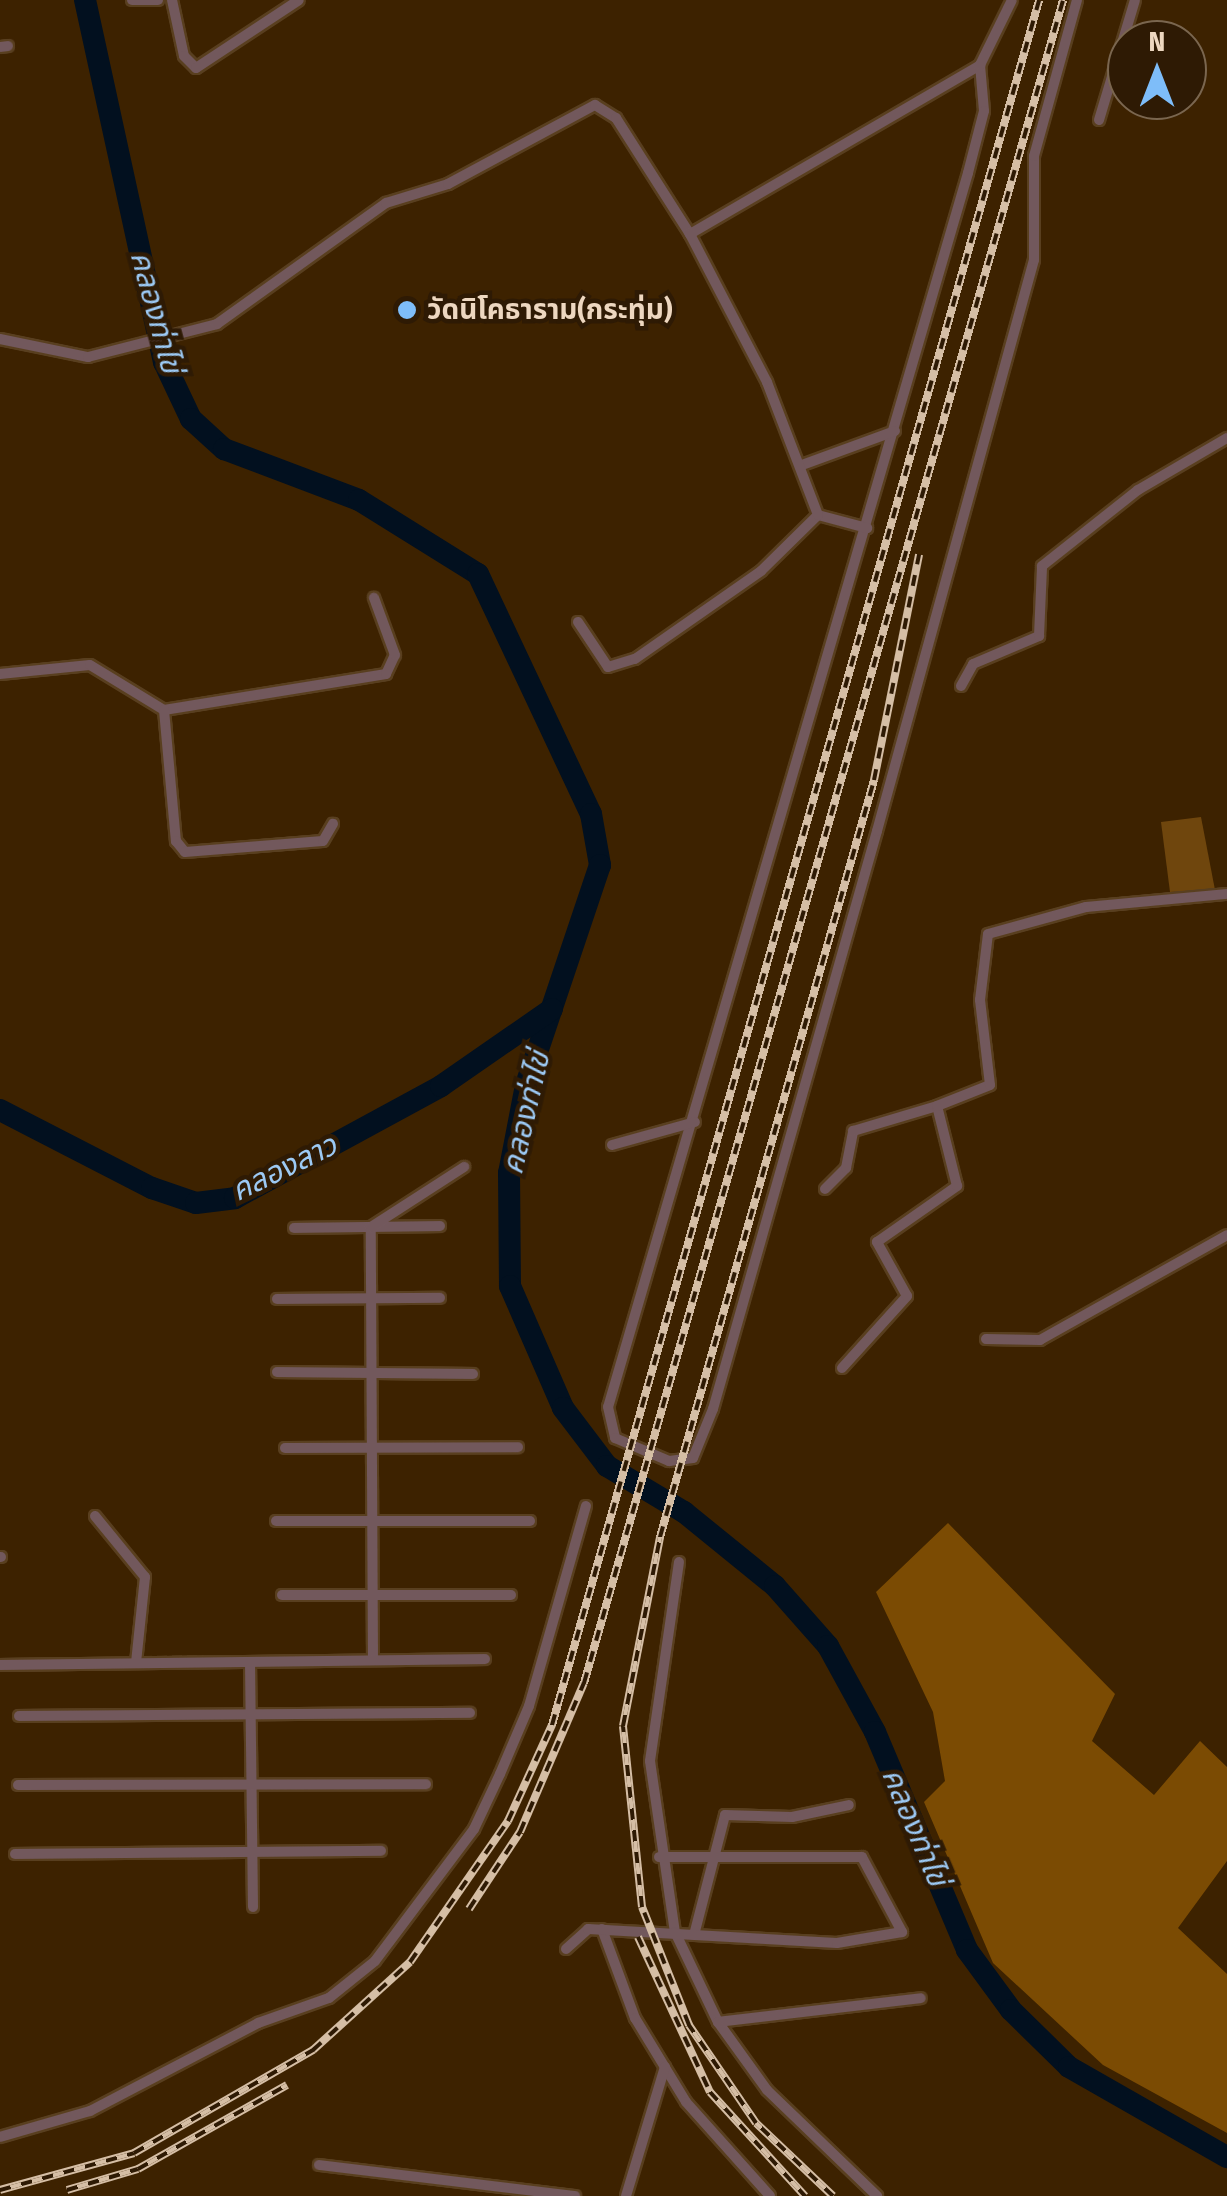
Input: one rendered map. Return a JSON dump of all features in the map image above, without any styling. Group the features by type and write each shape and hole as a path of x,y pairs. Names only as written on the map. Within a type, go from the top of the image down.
{"street":[{"path":"132,0 158,0"},
{"path":"172,0 184,56 196,68 299,0"},
{"path":"1012,0 980,66 984,111 896,431 607,1421 616,1438 679,1463 693,1458 718,1392 1034,260 1034,156 1077,0"},
{"path":"1099,120 1135,0"},
{"path":"690,234 980,66"},
{"path":"0,339 70,356 126,349 202,329 386,203 448,184 595,105 616,118 690,234 802,465 818,515"},
{"path":"802,465 896,431"},
{"path":"962,686 973,664 1039,636 1042,566 1138,490 1227,438"},
{"path":"818,515 867,528"},
{"path":"578,622 608,667 635,659 761,570 818,515"},
{"path":"0,674 90,665 164,710 386,674 395,655 374,598"},
{"path":"164,710 176,841 185,852 323,840 333,824"},
{"path":"826,1190 846,1168 853,1131 990,1086 980,1000 993,930 1086,908 1227,894"},
{"path":"842,1368 907,1296 879,1254 881,1237 957,1186 938,1106"},
{"path":"612,1145 695,1122"},
{"path":"371,1228 464,1167"},
{"path":"294,1228 440,1226"},
{"path":"371,1228 373,1660"},
{"path":"986,1339 1040,1340 1227,1235"},
{"path":"277,1300 440,1298"},
{"path":"277,1372 473,1374"},
{"path":"284,1448 518,1447"},
{"path":"0,2136 90,2111 258,2023 330,1998 375,1960 474,1830 530,1706 586,1506"},
{"path":"95,1516 145,1577 136,1662"},
{"path":"276,1520 530,1521"},
{"path":"679,1562 651,1721 659,1857 675,1932 718,2022 798,2127 877,2196"},
{"path":"282,1596 511,1595"},
{"path":"0,1665 485,1658"},
{"path":"250,1662 253,1908"},
{"path":"19,1716 470,1712"},
{"path":"18,1785 426,1784"},
{"path":"694,1935 726,1815 792,1817 849,1805"},
{"path":"16,1854 381,1852"},
{"path":"566,1949 577,1933 602,1929 838,1943 902,1932 862,1856 712,1860 659,1857"},
{"path":"602,1929 664,2067 770,2196"},
{"path":"718,2022 921,1998"},
{"path":"626,2196 664,2067"},
{"path":"319,2165 575,2196"}],"shaded area":[{"path":"1201,817 1215,890 1170,892 1161,822"},
{"path":"948,1523 1115,1694 1092,1741 1154,1795 1200,1741 1227,1767 1227,1861 1178,1928 1227,1974 1227,2133 1103,2065 993,1963 924,1802 945,1781 933,1712 876,1592"}],"waterway":[{"name":"คลองท่าไข่","path":"85,0 164,362 191,419 224,449 359,500 478,574 591,814 600,865 526,1085 509,1173 510,1286 563,1408 607,1466 684,1512 775,1586 828,1646 875,1732 967,1950 1011,2010 1069,2067 1227,2157"},
{"name":"คลองลาว","path":"0,1110 152,1188 196,1203 235,1198 441,1086 552,1009"}],"tunnel":[{"path":"142,1661 204,1660"}],"railway":[{"path":"0,2190 134,2153 313,2050 410,1962 508,1821 552,1725 1039,0"},
{"path":"469,1909 520,1832 584,1683 1063,0"},
{"path":"833,2196 756,2123 689,2025 642,1907 623,1726 660,1537 874,780 919,554"},
{"path":"638,1937 710,2092 805,2196"},
{"path":"67,2190 138,2169 287,2085"}],"place":[{"name":"วัดนิโคธาราม(กระทุ่ม)","path":"407,310"}]}
